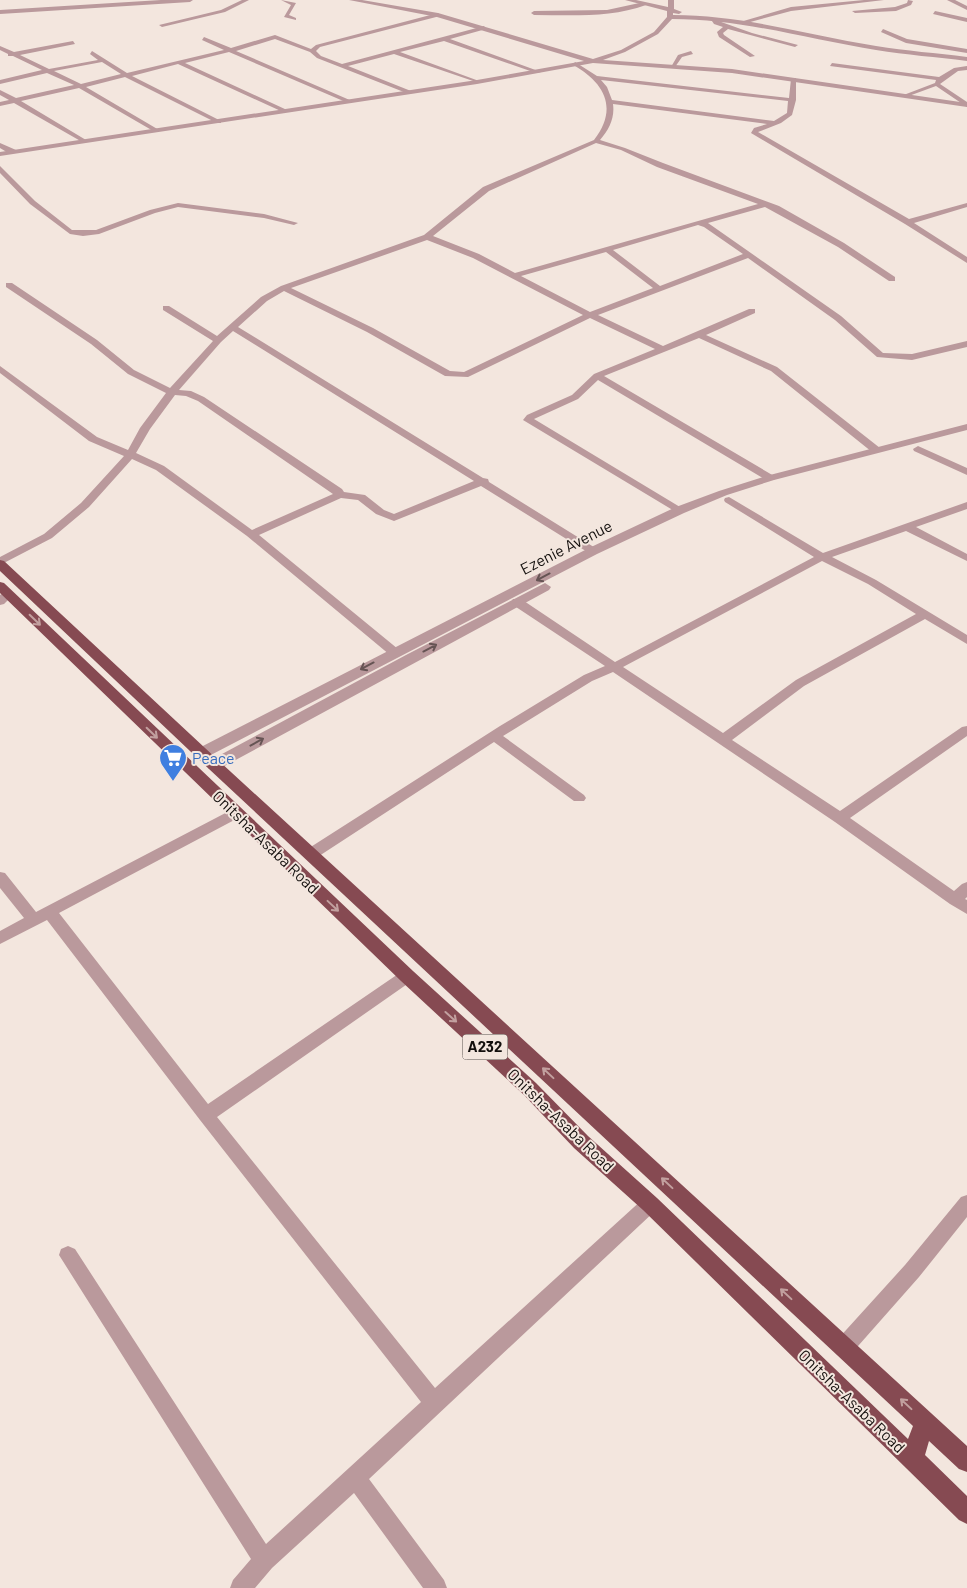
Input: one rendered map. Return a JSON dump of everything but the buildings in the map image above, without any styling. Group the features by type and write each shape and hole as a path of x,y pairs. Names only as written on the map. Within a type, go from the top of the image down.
{"highway":[{"name":"A232","path":"0,563 208,759 967,1461"},
{"name":"Onitsha-Asaba Road","path":"3,594 407,976 524,1083 581,1142 650,1204 967,1512"},
{"path":"912,1459 924,1422"}],"street":[{"path":"0,12 190,0"},
{"path":"162,25 223,11 246,0"},
{"path":"284,0 294,4 286,16 294,19"},
{"path":"352,0 438,15 593,60 673,66 794,79 967,105"},
{"path":"628,0 670,13 770,25 876,48 967,58"},
{"path":"0,154 477,82 538,72 593,60 623,51 650,37 670,13 671,0"},
{"path":"819,0 824,9"},
{"path":"824,9 881,0"},
{"path":"950,0 967,8"},
{"path":"743,22 771,13 807,7 871,12 896,9 909,4 910,1"},
{"path":"534,13 600,12 632,8 644,4"},
{"path":"935,13 967,20"},
{"path":"312,51 318,46 438,15"},
{"path":"934,22 949,16"},
{"path":"712,19 750,34 795,46"},
{"path":"727,26 720,32 721,36 752,56"},
{"path":"342,66 484,28"},
{"path":"883,31 906,41 967,51"},
{"path":"0,104 232,50 278,37 312,51 319,57 409,92"},
{"path":"204,39 350,102"},
{"path":"445,39 538,72"},
{"path":"0,57 73,43"},
{"path":"0,48 80,86 157,131"},
{"path":"92,53 101,61 126,75 219,122"},
{"path":"396,53 477,82"},
{"path":"673,66 680,56 691,53"},
{"path":"0,82 47,70 101,61"},
{"path":"178,62 285,112"},
{"path":"0,563 48,536 85,505 131,454 145,428 172,392 218,340 264,299 284,288 427,236 486,189 596,141 605,133 610,122 612,109 607,93 587,70 575,64"},
{"path":"832,65 938,82 967,105"},
{"path":"904,96 938,82 956,69 967,68"},
{"path":"593,77 793,100"},
{"path":"794,79 790,114 787,118 756,129 754,133 908,222 967,261"},
{"path":"0,92 84,142"},
{"path":"955,96 967,95"},
{"path":"610,102 776,122"},
{"path":"596,141 623,149 790,215 892,279"},
{"path":"0,145 13,152"},
{"path":"0,168 11,183 37,207 74,234 100,230 166,206 178,204 264,216 294,223"},
{"path":"516,275 766,204"},
{"path":"908,222 967,206"},
{"path":"698,223 707,225 838,318 880,355 896,358 912,357 967,344"},
{"path":"427,236 516,275 590,315 663,349"},
{"path":"607,249 659,289"},
{"path":"284,288 370,330 448,374 457,376 465,375 590,315 749,255"},
{"path":"10,285 94,342 132,372 152,384 172,392 188,393 201,399 334,489 339,495"},
{"path":"166,308 218,340"},
{"path":"680,510 528,422 530,417 575,397 597,376 752,311"},
{"path":"232,327 593,550"},
{"path":"699,334 774,369 876,450"},
{"path":"0,369 93,439 107,447 150,461 160,468 251,534 394,652"},
{"path":"597,376 770,478"},
{"name":"Ezenie Avenue","path":"208,759 402,662 601,557 691,515 729,500 781,484 918,449 957,435 967,427"},
{"name":"Ezenie Avenue","path":"208,759 394,652 593,550 680,510 770,478 876,450 957,435"},
{"path":"918,449 967,472"},
{"path":"251,534 339,495 361,497 380,512 394,518 484,481"},
{"path":"729,500 822,557 872,582 967,640"},
{"path":"311,854 588,678 614,667 822,557 967,505"},
{"path":"907,527 967,558"},
{"path":"517,602 840,818 961,904 967,888"},
{"path":"723,740 800,683 924,615"},
{"path":"840,818 967,730"},
{"path":"494,736 579,798"},
{"path":"0,938 235,814"},
{"path":"0,877 41,915 206,1115 434,1402"},
{"path":"206,1115 407,976"},
{"path":"844,1347 912,1270 967,1203"},
{"path":"240,1588 264,1560 650,1204"},
{"path":"68,1256 264,1560"},
{"path":"355,1478 436,1588"}],"place":[{"name":"Peace","path":"173,782"}]}
